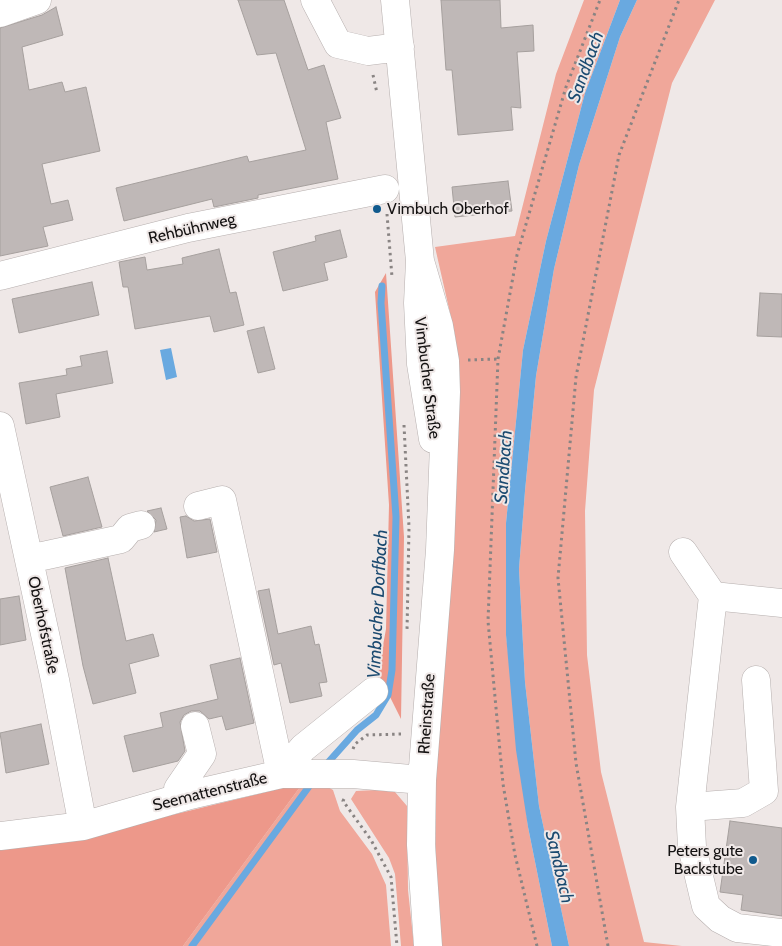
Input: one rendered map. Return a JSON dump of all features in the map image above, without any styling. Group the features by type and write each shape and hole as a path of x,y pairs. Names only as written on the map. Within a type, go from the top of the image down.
{"street":[{"path":"0,13 36,0"},
{"path":"315,0 338,44 368,51 400,47"},
{"name":"Vimbucher Straße","path":"394,0 420,261 418,303 422,364 429,423 443,481"},
{"name":"Rehbühnweg","path":"0,276 188,228 385,189"},
{"name":"Oberhofstraße","path":"0,428 55,680 83,826"},
{"name":"Rheinstraße","path":"428,946 421,845 422,780 443,481"},
{"path":"198,506 222,500 281,774"},
{"path":"29,560 120,539 130,528 141,525"},
{"path":"683,552 713,596 690,807 692,847 706,906 720,919 737,928 782,933"},
{"path":"713,596 782,603"},
{"path":"690,807 743,803 764,792 756,680"},
{"path":"281,774 303,748 374,691"},
{"path":"180,798 178,789 202,754 195,726"},
{"name":"Seemattenstraße","path":"0,836 83,826 180,798 281,774 353,766 422,780"}],"path":[{"path":"537,946 514,856 503,784 488,621 498,359 518,255 528,218 566,87 600,0"},
{"path":"608,946 576,763 558,578 576,377 619,155 679,0"},
{"path":"368,51 378,100"},
{"path":"385,189 393,278"},
{"path":"404,424 410,527 406,636"},
{"path":"397,946 391,877 371,840 343,802 353,766 355,744 367,735 404,734 400,743"}],"shaded area":[{"path":"584,0 620,0 585,93 546,241 523,350 506,523 506,635 528,827 552,946 439,946 436,921 435,767 459,373 455,335 435,247 515,236 556,74"},
{"path":"637,0 715,0 672,83 594,390 585,511 587,655 601,772 644,942 682,946 569,946 539,806 525,682 519,569 536,376 554,269 579,165 620,37"},
{"path":"386,273 404,537 401,719 378,673 386,629 389,505 375,292"},
{"path":"319,782 333,790 340,811 372,854 386,885 391,946 183,946 303,783"},
{"path":"303,783 183,946 0,946 0,842 94,834"},
{"path":"376,790 395,792 407,806 408,890 414,946 401,946 395,874 389,858 351,799 356,791"}],"water":[{"path":"620,0 637,0 620,37 579,165 554,269 536,376 519,569 525,682 539,806 569,946 552,946 528,827 516,750 506,635 506,523 523,350 546,241 585,93"},
{"path":"171,348 177,377 166,380 160,350"}],"building":[{"path":"238,0 284,0 308,70 324,65 341,118 326,122 338,179 258,195 258,198 214,207 212,199 124,221 116,188 247,156 249,162 306,150 276,53 257,55"},
{"path":"441,0 500,0 501,28 533,25 534,51 517,52 521,108 511,107 513,130 458,135 452,70 446,70"},
{"path":"56,7 63,35 22,47 29,90 62,82 65,92 86,87 100,151 42,164 51,204 68,200 73,220 43,227 48,246 0,256 0,28 42,15"},
{"path":"508,181 512,211 455,217 452,187"},
{"path":"340,230 347,257 324,263 328,280 283,291 273,252 316,241 315,236"},
{"path":"219,249 230,293 236,292 244,325 214,332 210,316 135,329 128,287 123,287 119,262 145,257 147,270 183,264 182,258"},
{"path":"92,282 99,315 19,333 12,299"},
{"path":"760,293 782,294 782,337 757,336"},
{"path":"264,327 275,369 258,373 247,331"},
{"path":"107,351 113,383 56,394 60,417 26,424 19,383 67,375 66,369 82,366 80,356"},
{"path":"88,477 102,527 63,536 50,487"},
{"path":"161,508 167,529 154,532 156,520 147,511"},
{"path":"186,516 194,521 210,519 217,552 187,558 180,517"},
{"path":"108,558 126,641 153,634 159,656 129,664 136,693 93,704 83,666 65,568"},
{"path":"269,589 278,634 311,626 315,645 319,644 327,682 319,683 322,696 290,703 281,663 274,665 258,591"},
{"path":"19,596 26,640 0,645 0,599"},
{"path":"240,658 254,723 226,730 222,716 209,719 200,711 191,711 184,715 180,722 185,751 178,761 133,772 124,736 163,727 160,713 218,699 210,665"},
{"path":"41,724 49,764 6,773 0,733"},
{"name":"Peters gute Backstube","path":"730,821 782,828 782,916 741,910 743,895 720,892"}],"waterway":[{"name":"Vimbucher Dorfbach","path":"324,767 357,730 376,715 388,695 392,670 396,517 381,303 382,286"},
{"name":"Vimbucher Dorfbach","path":"192,946 313,781"}],"place":[{"name":"Vimbuch Oberhof","path":"377,209"},
{"name":"Peters gute Backstube","path":"753,860"}],"water label":[{"name":"Sandbach","path":"586,67"},
{"name":"Sandbach","path":"504,467"},
{"name":"Sandbach","path":"559,867"}]}
